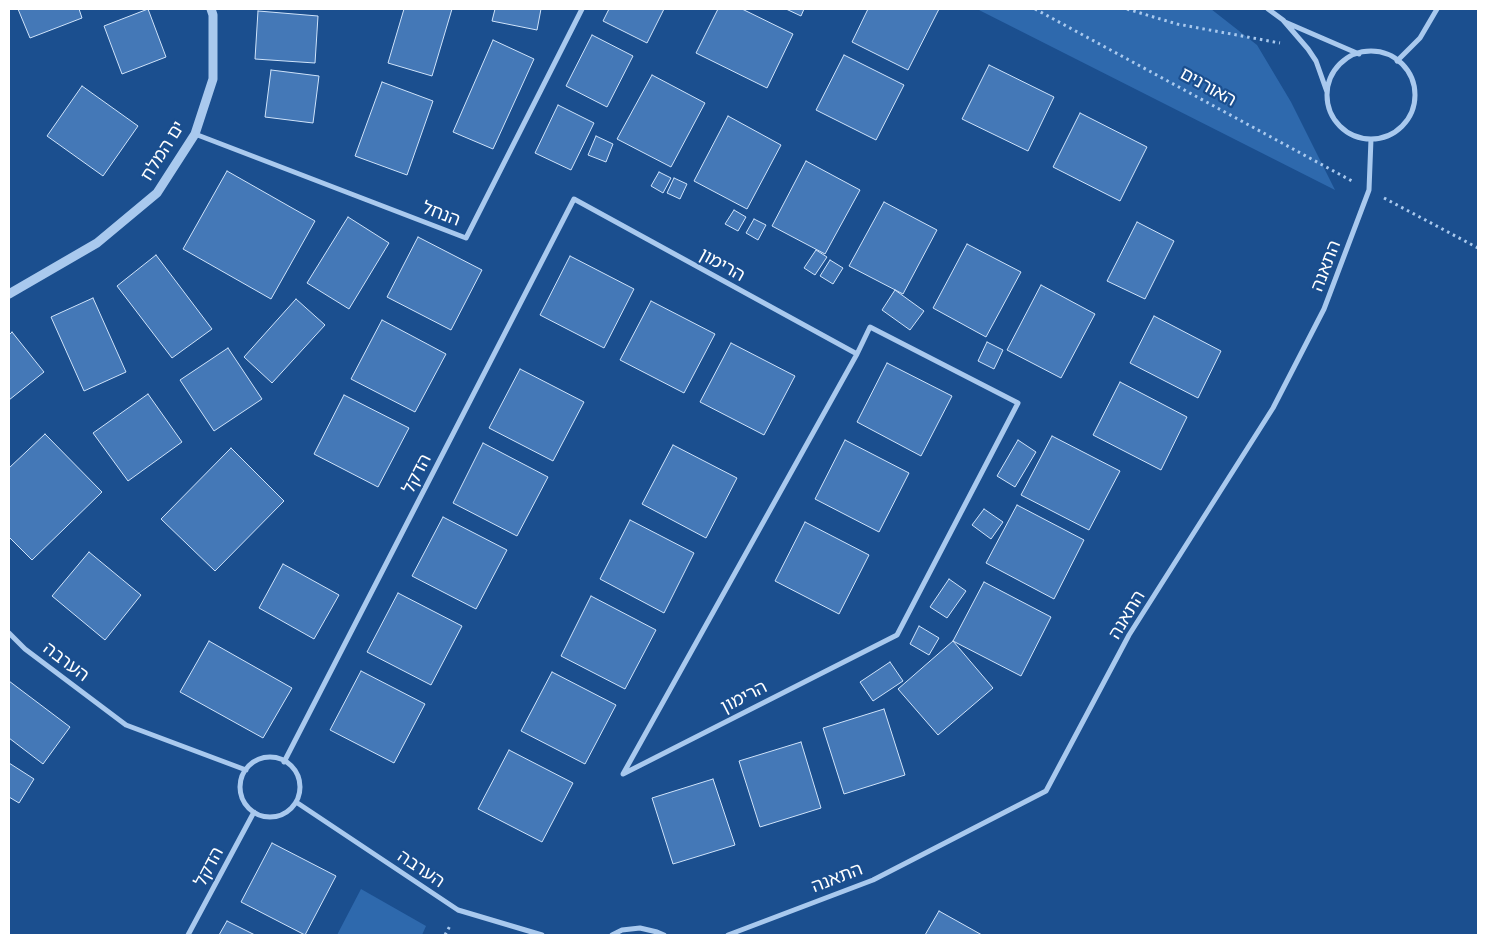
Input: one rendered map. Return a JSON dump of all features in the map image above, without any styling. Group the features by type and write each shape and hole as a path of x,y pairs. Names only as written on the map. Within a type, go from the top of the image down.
{"street":[{"name":"ים המלח","path":"9,294 97,243 157,193 195,134 213,79 213,15 211,9"},
{"name":"הנחל","path":"195,134 466,238 582,9"},
{"path":"1268,9 1283,20 1359,54"},
{"path":"1397,60 1420,38 1437,9"},
{"path":"1283,20 1316,61 1328,95 1332,114 1340,126 1351,134 1371,139 1384,137 1396,131 1406,122 1413,109 1415,96 1413,83 1407,70 1397,60 1378,52 1359,54 1346,59 1336,69 1330,81 1328,95"},
{"name":"התאנה","path":"728,935 873,880 1046,791 1130,634 1273,408 1324,309 1369,190 1371,139"},
{"name":"הרימון","path":"574,199 857,354"},
{"name":"הדקל","path":"284,762 574,199"},
{"name":"הרימון","path":"870,327 1018,403 897,635 623,774 733,577 857,354 870,327"},
{"name":"הערבה","path":"9,633 25,649 126,725 246,770"},
{"path":"270,758 284,762 296,772 300,782 296,802 290,810 281,815 272,817 262,816 254,812 242,798 240,788 241,779 246,770 252,763 260,759 270,758"},
{"name":"הערבה","path":"296,802 458,910 542,935"},
{"name":"הדקל","path":"188,935 254,812"},
{"path":"612,935 622,930 640,928 664,935"}],"path":[{"name":"האורנים","path":"1035,9 1478,248"},
{"path":"1127,9 1177,24 1308,49"}],"shaded area":[{"path":"977,9 1211,9 1257,45 1291,102 1335,190"},
{"path":"361,889 426,926 422,935 337,935"}],"building":[{"path":"18,9 79,9 82,18 30,38"},
{"path":"148,9 166,57 122,74 104,26"},
{"path":"404,9 452,9 432,76 388,63"},
{"path":"495,9 541,9 537,30 492,21"},
{"path":"609,9 664,9 647,43 603,21"},
{"path":"718,9 742,9 793,34 767,88 696,53"},
{"path":"786,9 804,9 801,16"},
{"path":"868,9 939,9 908,70 852,42"},
{"path":"258,11 318,16 315,63 255,59"},
{"path":"592,35 633,56 607,107 566,86"},
{"path":"493,40 534,59 493,149 453,132"},
{"path":"844,55 904,85 876,140 816,110"},
{"path":"989,65 1054,97 1028,151 962,119"},
{"path":"271,70 319,76 313,123 265,117"},
{"path":"652,75 705,103 671,167 617,139"},
{"path":"382,82 433,101 407,175 355,156"},
{"path":"82,86 138,126 103,176 47,136"},
{"path":"558,105 594,123 571,170 535,153"},
{"path":"1080,113 1147,147 1120,201 1053,167"},
{"path":"728,116 781,145 747,209 694,181"},
{"path":"596,136 613,144 606,162 588,155"},
{"path":"806,161 860,190 825,254 772,226"},
{"path":"227,171 315,221 271,299 183,249"},
{"path":"659,172 671,178 663,193 651,186"},
{"path":"674,178 687,184 680,199 667,193"},
{"path":"884,202 937,230 903,294 849,266"},
{"path":"734,210 746,217 738,231 725,224"},
{"path":"348,217 389,243 349,309 307,283"},
{"path":"754,219 766,225 758,240 746,233"},
{"path":"1137,222 1174,241 1145,299 1107,281"},
{"path":"418,237 482,270 451,330 387,297"},
{"path":"967,244 1021,272 986,337 933,308"},
{"path":"816,250 827,257 815,275 804,268"},
{"path":"156,255 212,329 172,358 117,286"},
{"path":"570,256 634,289 604,348 540,315"},
{"path":"830,260 843,268 833,284 820,276"},
{"path":"1041,285 1095,314 1061,378 1007,350"},
{"path":"895,290 924,311 910,330 882,310"},
{"path":"93,298 126,372 84,391 51,317"},
{"path":"296,299 325,325 272,383 244,357"},
{"path":"651,301 715,334 684,393 620,360"},
{"path":"1154,316 1221,351 1198,398 1130,363"},
{"path":"382,320 446,354 415,412 351,379"},
{"path":"12,332 44,372 9,400 9,335"},
{"path":"987,342 1003,350 994,369 978,361"},
{"path":"731,343 795,376 764,435 700,402"},
{"path":"228,348 262,399 214,431 180,380"},
{"path":"887,363 952,396 921,456 857,422"},
{"path":"520,369 584,402 553,461 489,428"},
{"path":"1120,382 1187,417 1161,470 1093,435"},
{"path":"148,394 182,442 128,481 93,433"},
{"path":"344,395 409,428 378,487 314,454"},
{"path":"45,434 102,492 32,560 9,537 9,468"},
{"path":"1052,436 1120,471 1089,530 1021,495"},
{"path":"845,440 909,473 879,532 815,499"},
{"path":"1018,440 1036,452 1015,487 997,476"},
{"path":"483,443 548,477 517,536 453,503"},
{"path":"673,445 737,478 706,538 642,504"},
{"path":"231,448 284,501 215,571 161,519"},
{"path":"1017,505 1084,540 1054,599 986,563"},
{"path":"984,509 1003,522 991,539 972,525"},
{"path":"443,517 507,550 476,609 412,576"},
{"path":"630,520 694,553 664,613 600,579"},
{"path":"805,522 869,555 839,614 775,581"},
{"path":"89,552 141,595 105,640 52,596"},
{"path":"283,564 339,595 314,639 259,608"},
{"path":"949,579 966,591 947,618 930,607"},
{"path":"984,582 1051,617 1021,676 953,641"},
{"path":"398,593 462,626 431,685 367,652"},
{"path":"591,596 656,630 625,689 561,656"},
{"path":"919,626 939,638 929,655 910,644"},
{"path":"209,641 292,688 263,738 180,692"},
{"path":"953,641 993,688 938,735 898,689"},
{"path":"890,662 903,681 873,701 860,682"},
{"path":"361,671 425,704 394,763 330,730"},
{"path":"552,672 616,705 585,764 521,731"},
{"path":"9,681 70,727 43,764 9,738"},
{"path":"884,709 905,775 844,794 823,728"},
{"path":"801,742 821,808 760,827 739,761"},
{"path":"509,750 573,783 542,842 478,809"},
{"path":"9,763 34,779 19,803 9,797"},
{"path":"713,779 735,845 673,864 652,798"},
{"path":"272,843 336,876 305,935 241,902"},
{"path":"939,911 982,935 925,935"},
{"path":"227,921 255,935 219,935"}]}
